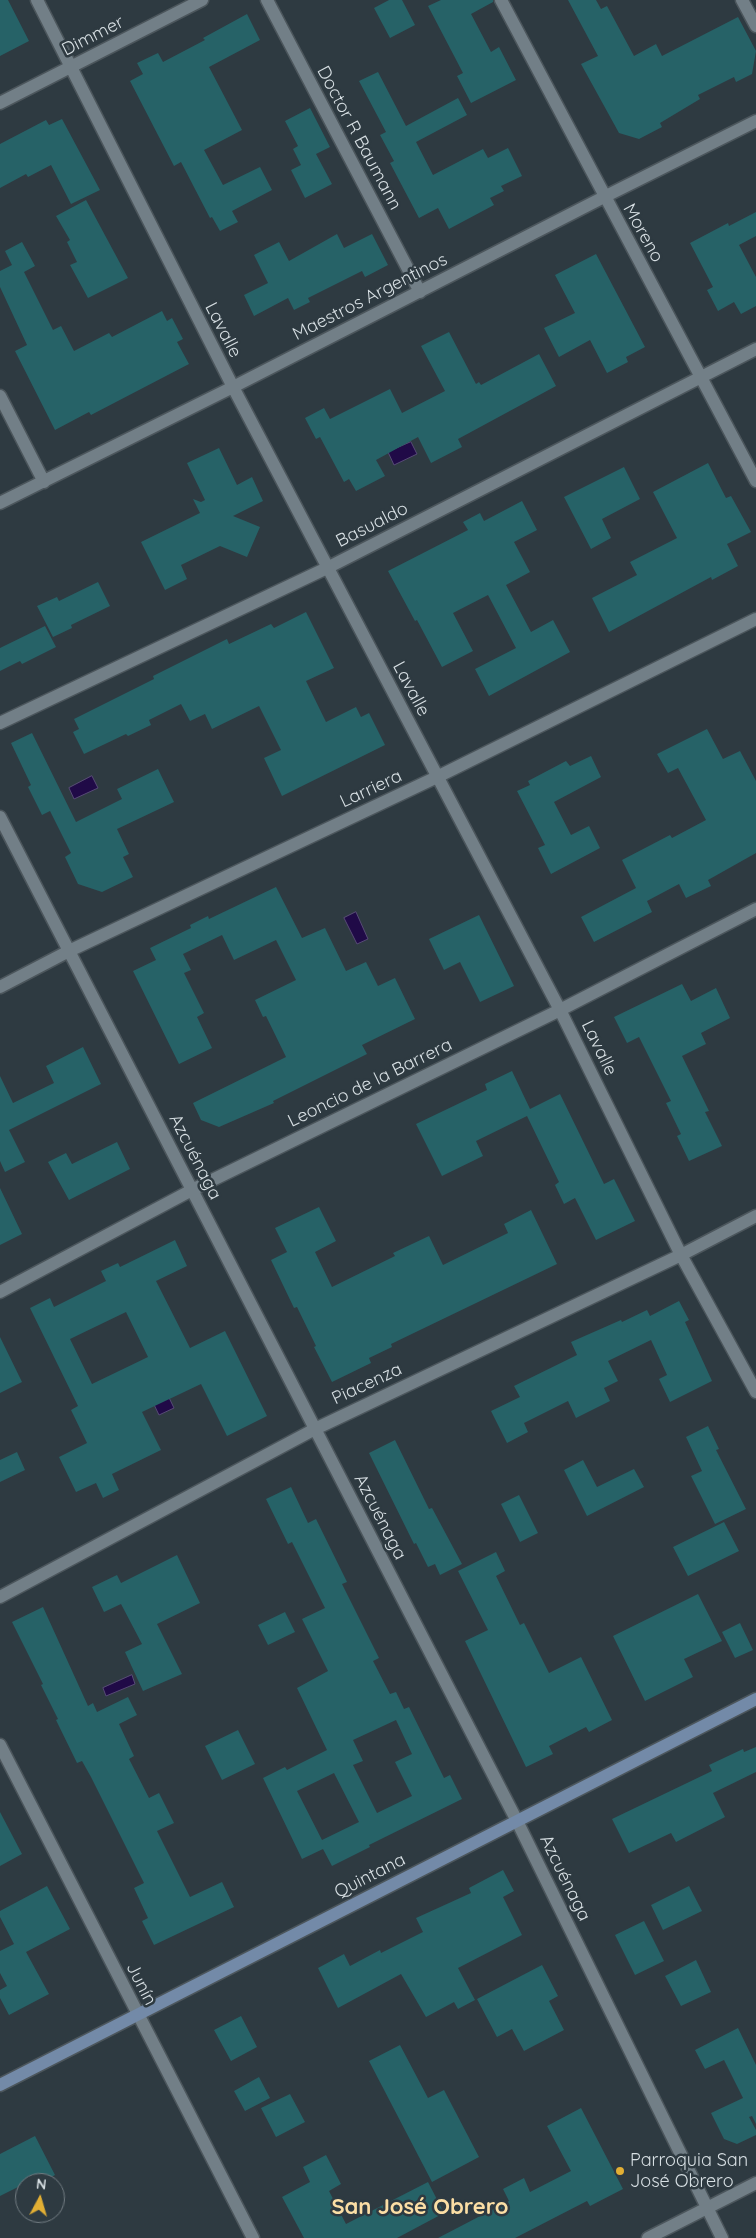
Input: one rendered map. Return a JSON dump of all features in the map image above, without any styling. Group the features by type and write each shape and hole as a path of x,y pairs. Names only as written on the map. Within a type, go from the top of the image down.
{"main road":[{"name":"Quintana","path":"0,2085 756,1699"}],"street":[{"name":"Lavalle","path":"37,0 233,387 560,1010 681,1256 756,1392"},
{"name":"Dimmer","path":"0,103 202,0"},
{"name":"Doctor R Baumann","path":"267,0 420,292"},
{"name":"Moreno","path":"502,0 604,197 756,481"},
{"path":"742,0 756,26"},
{"name":"Maestros Argentinos","path":"0,503 233,387 756,121"},
{"name":"Basualdo","path":"0,723 327,568 756,349"},
{"path":"0,396 44,482"},
{"name":"Larriera","path":"0,987 69,951 437,777 756,619"},
{"name":"Azcuénaga","path":"0,817 517,1821 722,2238"},
{"name":"Leoncio de la Barrera","path":"0,1292 192,1190 560,1010 756,909"},
{"name":"Piacenza","path":"0,1597 315,1429 681,1256 756,1216"},
{"name":"Junín","path":"0,1745 253,2238"},
{"path":"648,2238 756,2183"}],"shaded area":[{"path":"411,442 417,454 394,465 388,452"},
{"path":"92,776 98,788 74,799 69,788"},
{"path":"356,912 368,939 357,944 344,918"},
{"path":"162,1383 174,1408 159,1415 147,1390"},
{"path":"132,1675 135,1684 106,1696 103,1688"}],"building":[{"path":"0,0 8,0 29,41 0,56"},
{"path":"389,0 402,0 415,25 390,38 374,8"},
{"path":"441,0 493,0 493,2 471,14 491,52 499,47 516,80 471,103 457,76 463,73 428,6"},
{"path":"568,0 596,0 601,9 607,6 634,56 656,44 662,56 738,17 756,51 752,74 736,82 734,77 698,95 700,99 660,123 662,127 639,139 619,133 581,64 598,56"},
{"path":"247,14 260,40 209,67 242,130 204,150 223,185 260,167 272,190 232,211 238,222 220,231 212,217 210,218 181,162 174,166 130,81 143,74 137,63 158,53 163,62 205,40 203,38"},
{"path":"378,72 406,126 458,98 467,115 416,142 433,175 483,149 488,158 508,148 522,176 501,186 504,191 490,198 494,205 449,229 438,208 419,218 390,163 394,161 380,135 386,132 359,81"},
{"path":"310,108 330,147 316,154 332,184 305,198 291,170 301,165 293,149 298,146 285,121"},
{"path":"62,119 100,190 71,204 51,165 28,177 26,174 0,188 0,144 46,120 49,125"},
{"path":"86,200 128,278 88,298 70,265 77,262 67,242 70,240 56,216"},
{"path":"756,212 756,236 739,245 756,277 756,306 741,314 734,302 718,311 707,290 713,287 690,243 728,223 729,226"},
{"path":"337,234 344,248 372,234 388,265 365,277 362,271 308,298 310,302 294,310 288,298 254,316 244,295 268,283 254,255 279,242 289,261"},
{"path":"22,242 35,266 24,272 53,330 61,326 74,351 109,333 112,337 162,311 167,321 172,318 183,339 177,342 189,364 91,415 89,412 55,430 15,351 27,345 0,287 0,271 12,265 5,251"},
{"path":"596,254 645,347 626,357 628,362 607,373 590,340 559,357 544,328 575,313 555,275"},
{"path":"449,332 476,384 479,382 481,385 539,354 556,386 458,439 462,447 431,463 418,437 376,460 385,476 356,491 349,479 344,482 320,437 316,439 305,418 324,408 330,419 390,389 402,413 445,391 421,346"},
{"path":"219,448 237,485 252,477 263,501 233,516 260,527 247,557 220,546 181,565 187,579 165,590 141,542 200,513 193,499 201,502 205,500 187,463"},
{"path":"708,463 726,498 731,496 751,532 727,544 738,566 712,580 711,577 609,632 592,598 637,575 630,562 677,538 653,492"},
{"path":"624,467 640,499 602,519 611,538 591,549 564,497"},
{"path":"522,501 537,530 514,542 530,572 506,585 531,632 553,620 570,652 489,696 475,669 516,648 488,595 453,613 473,651 442,667 388,571 468,530 463,522 480,513 484,521"},
{"path":"98,582 110,606 71,625 72,628 53,637 37,606 57,597 59,601"},
{"path":"306,612 334,668 306,681 326,722 356,707 361,717 369,713 385,745 282,796 264,758 281,750 259,706 212,729 205,714 190,721 181,704 149,720 151,725 128,736 126,734 84,754 73,732 79,729 74,719 154,679 153,676 227,639 229,644 271,624 274,628"},
{"path":"45,626 56,647 22,664 20,661 0,671 0,648"},
{"path":"707,729 723,759 740,751 756,781 756,853 708,880 711,886 686,898 679,884 647,901 652,912 594,942 581,917 636,888 622,860 670,835 672,838 706,820 678,768 668,773 657,754"},
{"path":"32,733 76,822 122,799 117,789 158,769 174,802 117,829 129,854 123,857 133,877 102,892 78,884 65,857 71,853 50,811 42,815 28,787 31,785 11,743"},
{"path":"591,756 601,777 554,802 571,835 589,826 600,848 551,874 538,848 545,845 517,791 530,785 528,781 566,761 570,766"},
{"path":"276,887 302,938 325,928 346,971 366,962 378,986 395,978 415,1019 362,1045 367,1054 273,1101 274,1103 219,1127 201,1120 193,1103 286,1057 266,1016 263,1017 255,1000 296,980 276,940 234,960 222,935 183,954 191,970 184,973 204,1013 197,1017 212,1048 179,1064 133,971 156,960 150,948 191,928 190,925 208,916 209,919"},
{"path":"479,915 514,986 480,1002 460,962 444,970 429,939"},
{"path":"682,984 691,1001 716,988 730,1018 701,1033 706,1044 682,1056 709,1111 705,1112 722,1146 689,1161 677,1136 681,1134 666,1103 671,1101 639,1037 627,1043 614,1017"},
{"path":"83,1047 101,1084 9,1130 25,1162 5,1172 0,1161 0,1076 13,1103 54,1083 46,1066"},
{"path":"512,1071 530,1109 560,1094 604,1184 614,1179 635,1221 596,1240 575,1198 564,1204 555,1185 559,1182 527,1116 476,1141 483,1156 442,1176 416,1124 487,1090 485,1084"},
{"path":"117,1142 130,1169 69,1200 48,1162 66,1153 72,1164"},
{"path":"0,1188 22,1234 0,1245"},
{"path":"319,1207 336,1241 315,1252 332,1287 395,1256 393,1253 429,1236 443,1265 508,1233 504,1224 531,1210 557,1264 391,1344 392,1347 369,1358 371,1363 332,1382 314,1347 316,1346 297,1307 294,1308 271,1260 287,1252 275,1228"},
{"path":"175,1240 187,1266 156,1281 190,1348 225,1331 267,1416 227,1436 201,1384 142,1412 161,1450 112,1474 119,1490 103,1498 96,1483 76,1492 59,1457 87,1443 71,1410 78,1406 30,1308 50,1298 54,1307 106,1281 101,1271 118,1263 120,1267","holes":["126,1312 148,1357 92,1384 70,1339"]},
{"path":"679,1301 689,1320 685,1322 712,1381 670,1402 659,1379 667,1375 651,1340 608,1361 618,1381 604,1388 610,1401 576,1418 568,1401 524,1423 528,1432 507,1443 491,1411 520,1397 514,1386 577,1355 571,1342 647,1310 650,1316"},
{"path":"0,1337 22,1382 0,1393"},
{"path":"708,1426 719,1449 716,1450 746,1509 715,1524 691,1476 702,1471 686,1437"},
{"path":"395,1440 429,1509 432,1508 462,1564 440,1575 435,1564 428,1567 416,1543 414,1544 369,1453"},
{"path":"17,1452 25,1470 0,1482 0,1460"},
{"path":"583,1460 597,1487 634,1469 644,1487 587,1516 564,1470"},
{"path":"291,1487 308,1523 316,1519 347,1582 342,1584 379,1658 373,1661 390,1694 396,1692 404,1709 409,1707 444,1778 450,1775 462,1799 369,1845 370,1847 332,1866 323,1849 302,1859 263,1778 285,1767 287,1770 327,1750 297,1688 328,1671 302,1619 325,1608 292,1542 288,1544 266,1499","holes":["396,1720 412,1754 395,1762 412,1796 377,1813 353,1765 363,1761 353,1740","334,1773 359,1822 322,1840 297,1791"]},
{"path":"519,1495 538,1533 520,1542 501,1504"},
{"path":"724,1522 739,1551 688,1576 673,1547"},
{"path":"496,1552 505,1571 496,1576 520,1625 524,1623 549,1673 581,1657 612,1720 589,1732 586,1727 549,1746 553,1754 526,1767 465,1641 488,1630 458,1571"},
{"path":"177,1555 200,1603 157,1624 182,1674 143,1691 125,1652 142,1644 121,1604 104,1612 92,1587 117,1575 121,1583"},
{"path":"698,1594 722,1641 684,1659 693,1677 645,1701 613,1636"},
{"path":"43,1607 88,1706 93,1703 97,1712 128,1697 137,1715 119,1724 134,1756 129,1759 149,1798 159,1793 174,1823 157,1831 190,1897 222,1882 234,1907 154,1945 142,1921 148,1918 134,1888 144,1883 91,1777 82,1761 77,1763 56,1720 58,1719 41,1685 43,1684 12,1622"},
{"path":"285,1612 295,1632 268,1645 258,1625"},
{"path":"740,1623 753,1650 735,1658 722,1632"},
{"path":"238,1730 255,1764 222,1780 205,1746"},
{"path":"756,1747 756,1772 713,1793 725,1817 676,1842 671,1833 629,1853 612,1819 712,1771 709,1765 743,1749 744,1752"},
{"path":"0,1812 22,1854 0,1866"},
{"path":"503,1870 514,1891 503,1897 522,1935 458,1968 475,2000 458,2009 454,2002 426,2017 401,1974 338,2008 318,1968 344,1954 350,1966 380,1950 381,1953 423,1932 416,1918 471,1893 469,1888"},
{"path":"47,1886 70,1929 26,1952 49,1994 9,2015 0,1998 0,1990 7,1986 0,1973 0,1951 14,1944 0,1917 0,1911"},
{"path":"689,1886 702,1911 663,1930 651,1905"},
{"path":"644,1921 664,1961 635,1975 615,1935"},
{"path":"696,1960 711,1992 681,2006 665,1976"},
{"path":"542,1965 558,1996 549,2001 564,2030 524,2051 512,2029 497,2037 477,1999"},
{"path":"241,2016 257,2047 231,2061 214,2030"},
{"path":"738,2028 756,2065 756,2124 752,2116 749,2117 756,2130 756,2135 737,2144 724,2139 711,2113 743,2098 724,2060 705,2069 695,2050"},
{"path":"400,2045 428,2098 444,2090 479,2157 432,2182 369,2061"},
{"path":"259,2077 270,2098 245,2111 234,2091"},
{"path":"290,2094 305,2122 276,2137 261,2108"},
{"path":"581,2108 623,2189 590,2206 587,2201 515,2238 438,2238 509,2201 503,2189 524,2178 530,2192 571,2171 547,2126"},
{"path":"35,2136 54,2173 15,2173 15,2188 0,2196 0,2154"},
{"path":"326,2155 341,2184 329,2191 346,2224 428,2182 444,2213 397,2238 304,2238 282,2197 310,2182 303,2167"}],"place":[{"name":"Parroquia San José Obrero","path":"620,2171"}],"district":[{"name":"San José Obrero","path":"420,2207"}]}
